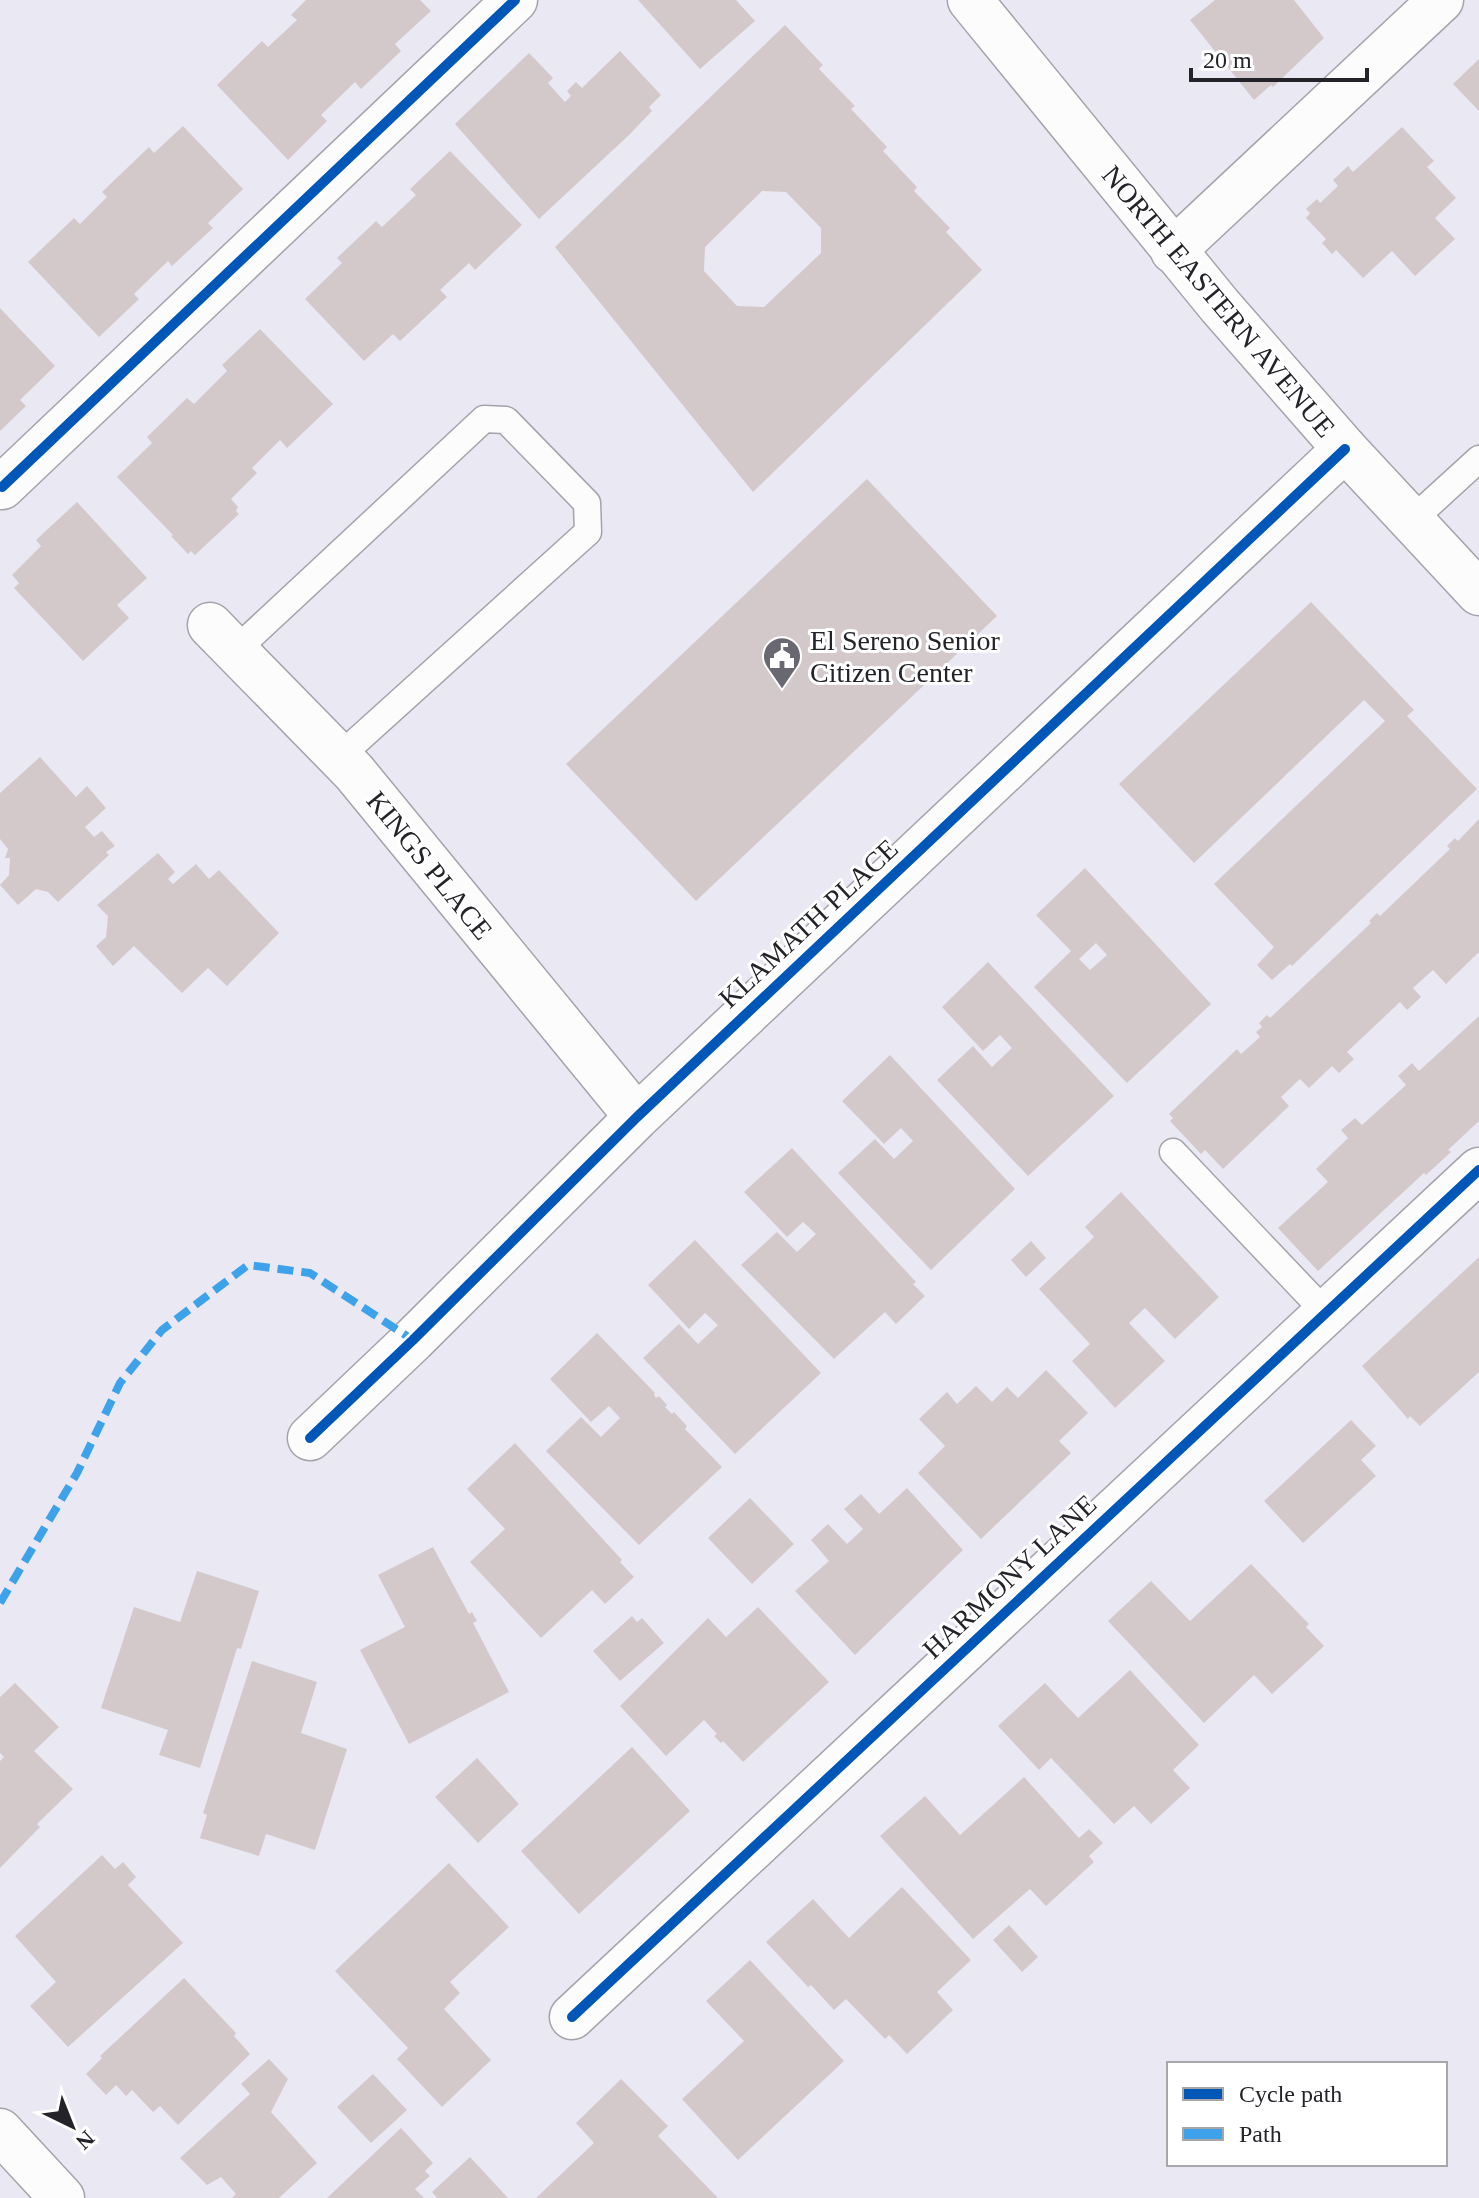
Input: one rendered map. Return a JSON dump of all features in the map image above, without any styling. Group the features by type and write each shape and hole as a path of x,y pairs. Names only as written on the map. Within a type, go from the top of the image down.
{"street":[{"path":"2,487 515,0"},
{"name":"NORTH EASTERN AVENUE","path":"970,0 1173,251 1345,449 1479,593"},
{"path":"1173,251 1441,0"},
{"name":"KLAMATH PLACE","path":"310,1438 637,1117 1345,449"},
{"name":"KINGS PLACE","path":"223,638 354,772 637,1117"},
{"name":"HARMONY LANE","path":"572,2017 1479,1170"},
{"path":"0,2131 62,2198"}],"lane":[{"path":"223,638 484,419 506,420 587,503 588,532 339,757"},
{"path":"1411,521 1479,459"},
{"path":"1173,1152 1326,1313"}],"building":[{"path":"306,0 420,0 431,11 395,44 401,51 361,89 355,82 321,115 327,121 288,160 217,85 262,41 268,47 297,20 291,15"},
{"path":"638,0 736,0 755,21 700,69"},
{"path":"1215,0 1294,0 1324,38 1273,87 1271,85 1254,100 1190,20"},
{"path":"785,25 823,65 819,69 855,106 851,109 887,147 883,151 917,187 914,191 950,228 946,232 982,270 753,492 555,247","holes":["762,191 786,192 821,228 821,253 764,307 737,306 704,271 705,247"]},
{"path":"620,51 661,95 649,107 652,111 629,135 539,219 455,124 529,53 553,78 548,83 565,102 571,96 567,91 576,82 582,88"},
{"path":"1479,59 1479,111 1453,84"},
{"path":"183,126 243,189 208,223 213,228 172,266 168,261 134,294 139,299 99,337 28,262 74,218 80,224 107,197 102,192 149,147 154,153"},
{"path":"1402,127 1434,161 1427,167 1456,198 1435,218 1455,239 1415,276 1392,251 1363,278 1336,250 1332,254 1322,243 1326,239 1306,218 1310,213 1306,209 1317,199 1320,203 1338,186 1333,180 1348,166 1353,172"},
{"path":"450,151 522,225 475,270 469,263 440,290 447,297 400,341 393,334 364,361 305,299 342,263 337,258 376,221 382,227 416,195 410,189"},
{"path":"0,308 55,366 20,400 26,406 0,431"},
{"path":"260,329 333,404 287,448 280,440 252,468 257,473 231,499 238,507 236,511 239,514 195,555 191,551 188,554 117,477 152,443 147,437 187,398 194,404 227,371 222,365"},
{"name":"El Sereno Senior Citizen Center","path":"867,479 997,616 696,901 566,764"},
{"path":"77,502 147,578 117,605 129,618 83,661 14,588 19,583 12,575 41,546 36,540"},
{"path":"1311,602 1414,710 1407,716 1477,789 1292,966 1290,964 1272,980 1257,965 1274,947 1214,884 1385,721 1364,700 1194,863 1119,784"},
{"path":"40,757 76,797 87,786 106,808 85,827 94,837 102,831 115,846 58,902 48,892 36,889 18,905 0,885 9,875 10,858 5,858 8,849 0,839 0,793"},
{"path":"1479,819 1479,952 1446,984 1433,970 1413,988 1421,997 1407,1010 1400,1002 1347,1052 1354,1059 1339,1073 1332,1066 1309,1088 1300,1079 1281,1097 1289,1106 1223,1169 1205,1150 1201,1154 1170,1121 1173,1118 1169,1114 1237,1049 1241,1054 1260,1037 1256,1032 1267,1015 1270,1018 1371,923 1369,921 1377,913 1380,916 1450,849 1447,846 1455,838 1458,841"},
{"path":"158,853 175,872 168,879 173,884 196,864 209,879 219,870 279,933 227,986 208,968 182,993 134,946 113,966 96,946 106,937 108,916 97,905"},
{"path":"1085,868 1211,1004 1127,1083 1034,987 1071,951 1036,915","holes":["1096,943 1107,955 1090,970 1079,959"]},
{"path":"988,962 1114,1096 1028,1176 937,1080 973,1046 992,1067 1012,1048 1000,1035 983,1051 942,1007"},
{"path":"1479,1016 1479,1121 1448,1150 1451,1152 1318,1271 1278,1228 1328,1182 1316,1169 1348,1138 1341,1130 1355,1118 1362,1125 1406,1085 1398,1076 1412,1063 1419,1071"},
{"path":"890,1055 1015,1189 931,1270 838,1173 875,1139 894,1159 913,1141 901,1128 884,1144 842,1101"},
{"path":"792,1148 916,1282 913,1284 925,1296 896,1324 885,1312 834,1359 741,1265 777,1232 797,1252 816,1234 803,1222 787,1237 744,1192"},
{"path":"1121,1192 1219,1297 1175,1339 1145,1308 1129,1323 1165,1361 1115,1408 1072,1361 1090,1344 1039,1289 1094,1237 1085,1227"},
{"path":"695,1240 821,1373 735,1454 643,1358 679,1324 698,1344 718,1325 705,1313 689,1329 648,1285"},
{"path":"1031,1241 1046,1258 1026,1277 1011,1260"},
{"path":"1479,1257 1479,1372 1420,1426 1410,1416 1408,1419 1362,1366"},
{"path":"597,1333 655,1393 656,1398 659,1396 667,1405 665,1407 672,1414 674,1412 687,1426 685,1429 722,1467 639,1545 546,1451 581,1417 601,1437 620,1418 609,1406 591,1422 550,1379"},
{"path":"1046,1370 1088,1413 1059,1441 1071,1453 981,1539 918,1473 945,1446 919,1419 947,1392 957,1404 976,1386 992,1402 1007,1387 1018,1398"},
{"path":"1351,1420 1376,1446 1361,1460 1376,1476 1303,1543 1264,1501"},
{"path":"515,1443 634,1577 605,1604 592,1590 541,1638 470,1562 505,1529 467,1489"},
{"path":"907,1488 963,1550 855,1655 795,1591 829,1561 811,1540 828,1524 847,1544 863,1529 844,1509 861,1494 879,1514"},
{"path":"750,1498 794,1544 752,1584 708,1538"},
{"path":"433,1547 469,1614 472,1612 477,1621 473,1623 509,1692 409,1744 360,1650 405,1627 378,1575"},
{"path":"1251,1564 1309,1624 1306,1627 1324,1646 1272,1694 1254,1675 1204,1723 1108,1621 1151,1581 1190,1621"},
{"path":"197,1571 259,1591 241,1649 237,1648 200,1768 159,1755 168,1730 101,1708 134,1607 180,1622"},
{"path":"758,1607 829,1682 743,1762 714,1736 717,1734 704,1720 666,1756 620,1706 708,1618 726,1637"},
{"path":"632,1616 637,1622 642,1618 664,1643 620,1681 593,1651"},
{"path":"252,1661 317,1682 301,1733 347,1749 315,1850 266,1834 259,1856 200,1838 207,1815 203,1813"},
{"path":"1130,1670 1199,1745 1173,1770 1190,1788 1151,1824 1134,1806 1114,1824 1051,1758 1039,1770 998,1726 1045,1683 1078,1718"},
{"path":"15,1683 59,1727 34,1751 73,1789 37,1824 40,1827 0,1868 0,1761 4,1757 0,1753 0,1697"},
{"path":"632,1747 690,1811 579,1914 521,1851"},
{"path":"477,1758 519,1804 478,1843 435,1797"},
{"path":"1024,1777 1079,1838 1089,1829 1103,1843 1089,1856 1094,1862 1046,1906 1030,1889 973,1939 880,1836 925,1796 960,1835"},
{"path":"102,1855 115,1869 123,1862 136,1877 128,1885 183,1943 68,2047 30,2006 56,1982 15,1936"},
{"path":"449,1863 509,1927 450,1982 460,1993 444,2009 491,2060 442,2107 397,2059 408,2048 335,1971"},
{"path":"902,1887 971,1960 937,1992 953,2010 907,2054 889,2035 885,2039 846,1999 834,2010 766,1942 813,1899 849,1938"},
{"path":"1009,1925 1038,1957 1022,1972 993,1940"},
{"path":"750,1960 844,2061 738,2160 682,2099 744,2041 706,2001"},
{"path":"184,1978 236,2033 234,2036 250,2054 178,2125 160,2106 153,2112 132,2090 126,2096 116,2085 106,2095 86,2074 102,2058 100,2056"},
{"path":"269,2059 288,2079 271,2112 317,2163 279,2198 232,2198 236,2194 221,2177 207,2185 180,2158 250,2094 241,2084"},
{"path":"373,2074 407,2110 371,2143 337,2107"},
{"path":"621,2079 668,2126 658,2136 718,2198 536,2198 594,2143 576,2123"},
{"path":"401,2128 433,2163 425,2171 430,2176 415,2189 424,2198 327,2198"},
{"path":"470,2157 508,2198 437,2198 432,2192"}],"marked path":[{"path":"0,1603 77,1473 120,1383 162,1330 248,1265 310,1273 413,1340"}],"cycle path":[{"path":"2,487 515,0"},
{"path":"310,1438 637,1117 1345,449"},
{"path":"572,2017 1479,1170"}],"place":[{"name":"El Sereno Senior Citizen Center","path":"782,690"}]}
